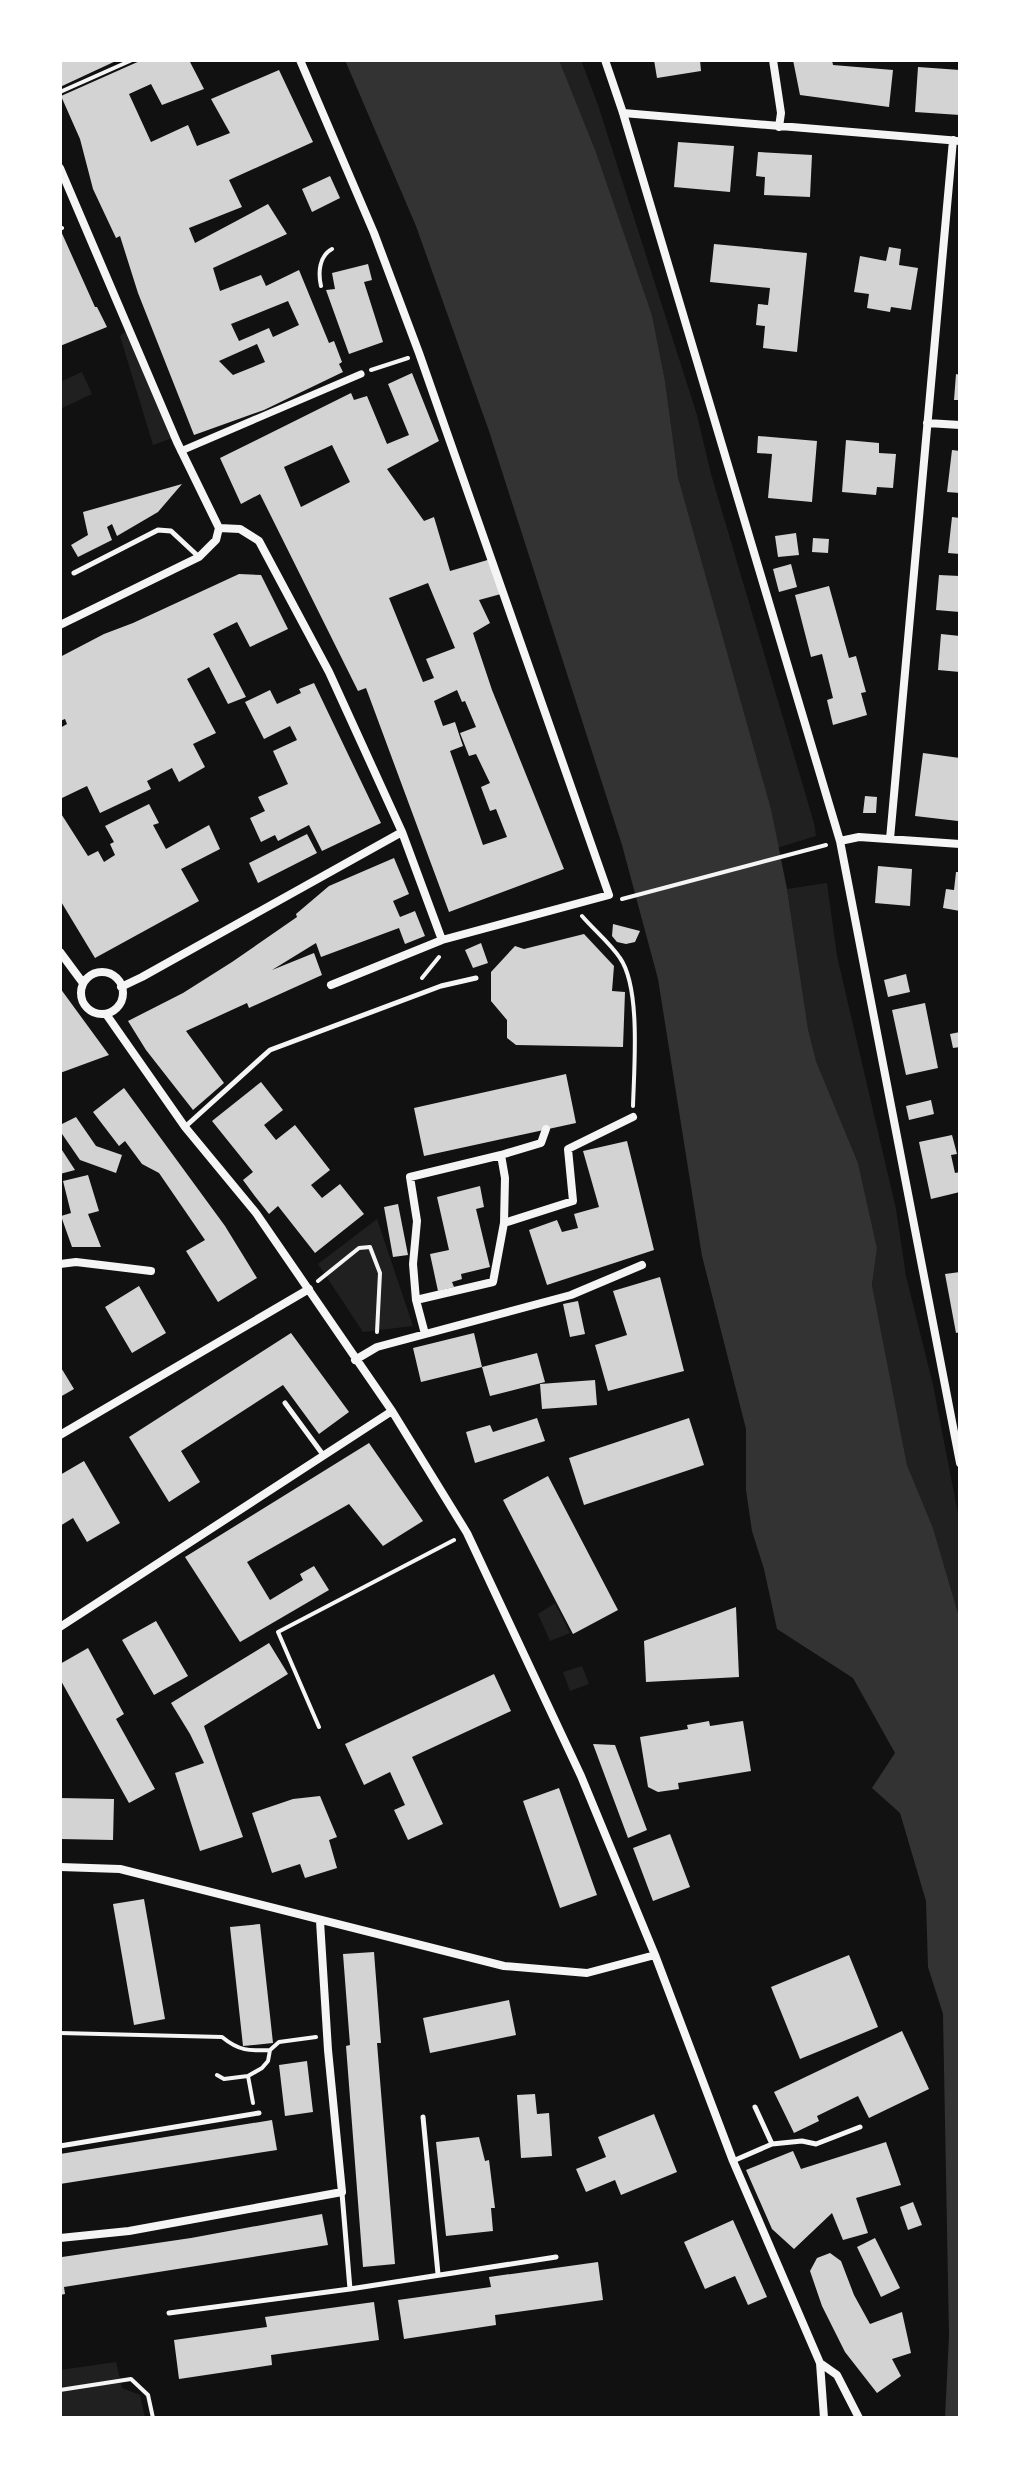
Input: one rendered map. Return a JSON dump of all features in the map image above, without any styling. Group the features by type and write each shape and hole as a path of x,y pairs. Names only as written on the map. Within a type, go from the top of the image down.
{"street":[{"path":"300,60 405,314 609,895 442,940 331,985"},
{"path":"605,60 840,841 960,1463"},
{"path":"773,60 781,113 779,127"},
{"path":"623,113 956,140 890,839"},
{"path":"60,168 81,222 219,528 216,540 199,557 60,625"},
{"path":"186,449 361,374"},
{"path":"927,423 960,425"},
{"path":"219,528 240,529 259,541 329,672 402,832 442,940"},
{"path":"121,987 402,832"},
{"path":"840,841 859,837 960,844"},
{"path":"60,952 83,983"},
{"path":"103,972 116,978 121,987 120,1004 106,1014 96,1013 85,1006 81,993 83,983 90,976 103,972"},
{"path":"106,1014 185,1127 256,1213 309,1289 392,1411 467,1533 581,1776 655,1955 733,2161 820,2363 824,2418"},
{"path":"504,1223 573,1201 568,1149 633,1117"},
{"path":"425,1334 416,1300 413,1264 417,1221 410,1177 541,1143 546,1129"},
{"path":"416,1300 493,1282 504,1223 505,1178 501,1155"},
{"path":"60,1264 76,1262 151,1271"},
{"path":"355,1360 377,1347 571,1295 642,1265"},
{"path":"60,1435 309,1289"},
{"path":"60,1627 392,1411"},
{"path":"60,1867 120,1869 504,1966 587,1973 655,1955"},
{"path":"60,2238 129,2231 342,2192 320,1921"},
{"path":"820,2363 837,2375 859,2418"}],"lane":[{"path":"74,573 158,530 171,531 199,557"},
{"path":"185,1127 270,1050 441,986 476,978"},
{"path":"285,1403 324,1456"},
{"path":"755,2107 772,2144"},
{"path":"60,2146 256,2113"},
{"path":"423,2117 438,2274"},
{"path":"733,2161 772,2144 802,2141 816,2144 860,2127"},
{"path":"342,2192 350,2289"},
{"path":"169,2313 556,2257"}],"path":[{"path":"60,92 132,60"},
{"path":"321,286 321,261 332,249"},
{"path":"361,374 414,356"},
{"path":"624,899 840,841"},
{"path":"572,905 621,958 631,981 633,1117"},
{"path":"309,1289 359,1248 370,1247 380,1273 377,1347"},
{"path":"319,1727 278,1632 467,1533"},
{"path":"60,2033 222,2037 235,2048 245,2051 270,2050"},
{"path":"217,2075 224,2079 248,2076 268,2061 270,2050 279,2042 327,2036"},
{"path":"248,2076 256,2113"},
{"path":"60,2390 131,2379 148,2395 153,2418"}],"shaded area":[{"path":"345,60 559,60 596,152 652,315 678,477 771,809 787,889 808,1029 816,1061 858,1163 877,1248 872,1285 907,1465 933,1528 960,1620 960,2418 945,2418 949,2335 943,2014 928,1967 926,1901 900,1813 872,1788 895,1753 853,1678 777,1629 752,1531 746,1490 746,1429 702,1256 658,979 622,845 489,431 416,226"},
{"path":"559,60 581,60 598,105 697,415 711,474 814,823 816,836 777,848 771,809 678,477 652,315 596,152"},
{"path":"129,329 175,437 153,445 120,336"},
{"path":"82,372 92,394 60,409 60,382"},
{"path":"827,883 837,956 896,1209 906,1276 933,1385 960,1524 960,1620 933,1528 907,1465 872,1285 877,1248 858,1163 816,1061 808,1029 787,889"},
{"path":"377,1219 413,1326 363,1332 318,1264"},
{"path":"555,1603 570,1633 550,1641 538,1614"},
{"path":"582,1666 589,1684 570,1691 563,1672"},
{"path":"116,2362 122,2388 140,2395 145,2418 60,2418 60,2370"}],"building":[{"path":"60,60 118,60 60,87"},
{"path":"142,60 189,60 204,89 162,105 151,84 129,94 151,142 188,125 197,146 230,133 211,99 279,70 313,142 229,180 242,207 189,228 195,243 268,204 287,234 213,268 220,291 261,275 266,286 299,270 329,343 334,341 343,372 264,410 194,435 138,293 120,236 116,238 93,189 80,139 61,96","holes":["288,301 299,325 273,337 269,328 239,341 231,324","257,344 265,362 233,375 219,361"]},
{"path":"654,60 700,60 701,71 657,78"},
{"path":"793,60 832,60 833,65 893,70 889,107 800,95"},
{"path":"918,67 960,70 960,115 915,112"},
{"path":"678,142 734,146 730,192 674,187"},
{"path":"758,152 812,155 810,197 764,195 765,177 756,176"},
{"path":"330,176 340,198 312,212 302,189"},
{"path":"60,229 107,327 60,346"},
{"path":"714,244 807,253 797,352 763,348 765,326 756,325 758,304 768,305 770,288 710,282"},
{"path":"889,247 901,249 899,265 918,268 911,310 891,307 890,312 867,308 869,294 854,292 860,256 886,261"},
{"path":"368,264 372,280 364,282 383,342 349,354 326,290 335,289 332,273"},
{"path":"412,373 439,441 387,469 424,521 434,517 450,571 491,559 501,594 479,600 490,623 473,633 492,690 564,869 449,912 366,688 358,691 260,494 241,504 220,458 351,393 354,400 367,396 387,444 409,435 388,384","holes":["332,445 350,482 301,507 284,467","428,583 455,648 426,659 434,678 423,682 389,598","457,690 462,702 465,701 476,727 460,733 469,756 476,754 490,783 481,787 490,811 496,809 507,837 483,845 450,751 463,746 455,722 443,726 434,701"]},
{"path":"956,374 960,375 960,400 954,400"},
{"path":"758,436 817,441 812,502 768,498 772,454 757,453"},
{"path":"846,440 879,443 879,453 896,454 893,488 877,487 876,495 842,492"},
{"path":"952,450 960,451 960,493 947,492"},
{"path":"182,484 158,512 117,536 112,524 107,527 112,540 78,557 71,545 88,535 83,512"},
{"path":"952,517 960,518 960,554 948,553"},
{"path":"796,533 799,555 778,557 775,536"},
{"path":"813,538 829,539 828,553 812,552"},
{"path":"791,564 797,587 779,592 773,569"},
{"path":"239,574 261,575 288,629 250,647 237,622 213,634 246,697 228,704 209,667 187,679 216,733 193,744 205,767 179,782 172,768 147,781 151,789 100,813 87,786 62,798 60,728 67,724 65,719 60,721 60,657"},
{"path":"939,575 960,576 960,612 936,610"},
{"path":"829,586 849,658 856,656 866,692 861,693 867,715 833,725 827,700 833,698 822,654 811,657 795,595"},
{"path":"941,634 960,636 960,672 938,670"},
{"path":"314,683 381,823 322,851 309,825 278,841 275,835 261,842 250,818 265,811 258,797 288,784 273,751 297,740 290,726 264,739 245,702 270,690 277,704"},
{"path":"923,753 960,758 958,821 915,816"},
{"path":"865,796 877,797 876,813 863,813"},
{"path":"149,804 159,823 153,825 166,849 209,825 220,849 181,869 199,901 95,958 60,900 60,812 88,856 98,851 104,862 115,855 110,844 114,842 105,826"},
{"path":"307,834 317,853 258,883 249,863"},
{"path":"394,858 409,894 393,901 400,917 415,911 425,936 405,944 399,928 321,957 316,943 272,970 314,953 322,975 249,1008 247,1003 186,1031 224,1083 193,1110 146,1050 128,1021 183,993 232,962 297,917 296,914 329,886"},
{"path":"878,866 912,869 910,906 875,903"},
{"path":"956,872 960,872 960,911 943,908 946,889 954,890"},
{"path":"613,924 640,931 635,942 617,942 612,936"},
{"path":"584,934 614,966 612,991 625,992 623,1047 516,1045 507,1038 507,1020 491,1001 491,972 515,946 524,949"},
{"path":"481,943 488,963 473,968 465,950"},
{"path":"906,974 910,992 888,997 884,980"},
{"path":"60,988 109,1055 60,1073"},
{"path":"925,1003 938,1068 906,1075 892,1010"},
{"path":"960,1032 960,1047 953,1048 950,1034"},
{"path":"566,1074 576,1123 424,1156 414,1108"},
{"path":"261,1082 283,1110 264,1125 276,1140 295,1125 330,1170 311,1185 322,1198 340,1184 364,1214 315,1253 278,1206 269,1214 254,1195 243,1180 253,1172 212,1121"},
{"path":"124,1088 225,1226 257,1278 218,1302 186,1251 205,1240 159,1173 142,1164 125,1141 119,1146 93,1112"},
{"path":"931,1100 934,1114 909,1120 906,1106"},
{"path":"76,1117 96,1146 122,1155 116,1173 80,1160 60,1131 60,1125"},
{"path":"952,1135 957,1154 951,1155 955,1173 960,1172 960,1192 931,1199 919,1142"},
{"path":"627,1141 654,1250 547,1285 529,1230 557,1220 562,1232 578,1228 574,1214 599,1207 583,1151"},
{"path":"60,1147 75,1170 60,1174"},
{"path":"88,1175 99,1211 88,1214 101,1247 72,1247 61,1216 71,1213 63,1181"},
{"path":"480,1186 484,1207 476,1209 490,1267 461,1274 462,1279 452,1282 454,1287 438,1291 430,1254 449,1250 437,1197"},
{"path":"398,1204 408,1255 393,1257 384,1207"},
{"path":"960,1272 960,1332 956,1333 945,1274"},
{"path":"660,1277 684,1371 608,1391 595,1345 627,1335 613,1291"},
{"path":"139,1286 166,1333 132,1353 105,1307"},
{"path":"578,1301 585,1334 570,1337 563,1304"},
{"path":"291,1333 349,1412 319,1434 283,1385 181,1451 200,1482 169,1502 129,1437"},
{"path":"474,1333 482,1367 421,1382 413,1348"},
{"path":"537,1353 545,1382 490,1396 482,1367"},
{"path":"60,1366 74,1389 60,1397"},
{"path":"595,1380 597,1405 542,1409 540,1384"},
{"path":"537,1418 545,1441 475,1463 466,1432 490,1425 493,1432"},
{"path":"689,1418 704,1465 584,1505 569,1458"},
{"path":"369,1443 423,1521 383,1546 349,1504 247,1562 270,1600 303,1580 300,1574 314,1566 329,1590 240,1642 185,1557"},
{"path":"84,1461 120,1523 87,1542 73,1518 60,1526 60,1475"},
{"path":"548,1476 618,1610 573,1634 503,1500"},
{"path":"736,1607 739,1677 646,1682 644,1641"},
{"path":"156,1621 188,1676 154,1695 122,1640"},
{"path":"269,1643 288,1674 204,1726 243,1837 200,1851 175,1773 204,1763 171,1703"},
{"path":"88,1648 124,1714 116,1719 155,1789 129,1803 60,1679 60,1664"},
{"path":"494,1674 511,1711 412,1757 443,1824 408,1840 394,1810 405,1805 390,1772 364,1785 345,1744"},
{"path":"709,1721 710,1726 743,1721 751,1771 678,1783 679,1789 658,1792 648,1787 640,1737 688,1729 687,1725"},
{"path":"593,1744 615,1745 647,1830 628,1838"},
{"path":"559,1788 597,1895 560,1908 523,1801"},
{"path":"320,1796 337,1837 329,1840 337,1868 305,1878 300,1864 272,1873 252,1813 293,1799"},
{"path":"60,1798 114,1799 113,1840 60,1839"},
{"path":"670,1834 690,1887 653,1901 633,1848"},
{"path":"144,1899 165,2019 134,2025 113,1904"},
{"path":"260,1924 273,2043 243,2046 230,1927"},
{"path":"374,1952 381,2043 377,2043 395,2264 363,2267 346,2046 350,2045 343,1954"},
{"path":"849,1955 878,2027 800,2059 771,1987"},
{"path":"509,2000 516,2035 430,2053 423,2018"},
{"path":"902,2031 929,2089 869,2118 858,2096 817,2116 819,2121 794,2133 774,2092"},
{"path":"307,2061 313,2112 285,2116 279,2065"},
{"path":"535,2094 537,2114 549,2113 552,2156 521,2158 517,2095"},
{"path":"654,2114 677,2172 621,2195 615,2180 586,2192 576,2169 606,2157 598,2137"},
{"path":"272,2120 277,2150 60,2184 60,2154"},
{"path":"479,2137 485,2161 489,2160 495,2208 491,2208 493,2231 446,2236 436,2142"},
{"path":"886,2142 901,2185 856,2198 868,2233 843,2240 832,2213 794,2249 772,2229 746,2170 793,2151 801,2169"},
{"path":"913,2202 922,2225 908,2230 900,2207"},
{"path":"322,2214 328,2245 64,2287 65,2294 60,2295 62,2257"},
{"path":"733,2220 767,2297 748,2305 735,2276 705,2289 684,2242"},
{"path":"875,2238 900,2288 881,2297 857,2247"},
{"path":"830,2253 841,2261 854,2295 870,2324 902,2312 911,2353 892,2359 901,2376 877,2393 845,2352 822,2306 810,2271 817,2258"},
{"path":"598,2262 603,2300 495,2315 496,2325 404,2339 398,2300 491,2287 489,2277"},
{"path":"374,2302 379,2340 271,2355 272,2365 179,2379 174,2340 267,2327 265,2317"}]}
